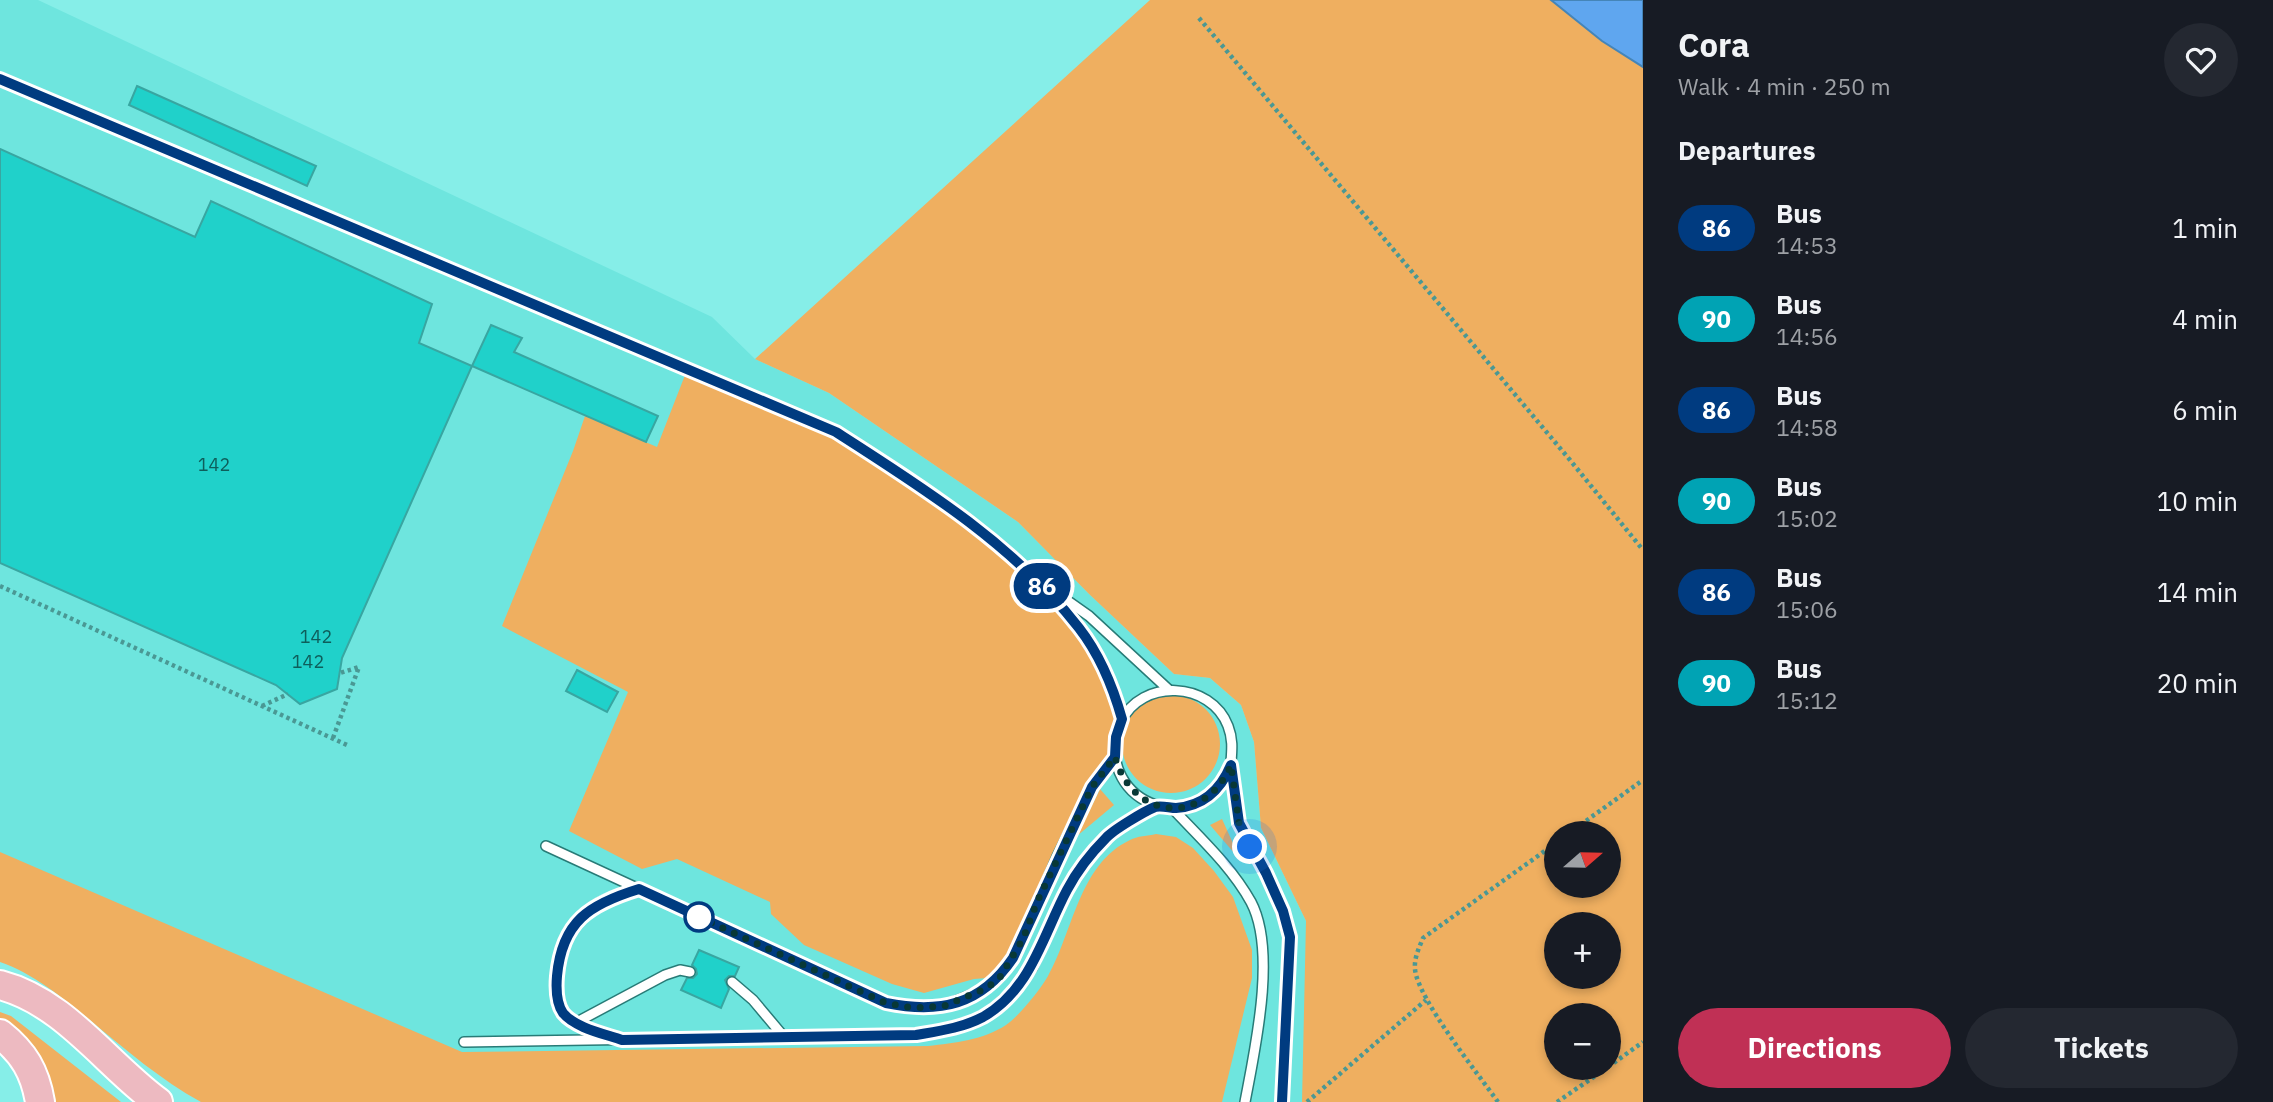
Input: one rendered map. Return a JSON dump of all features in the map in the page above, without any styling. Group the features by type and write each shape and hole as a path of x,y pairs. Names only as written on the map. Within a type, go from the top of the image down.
{"main road":[{"path":"0,985 18,990 48,1007 158,1102"},
{"path":"0,1034 29,1064 40,1102"}],"lane":[{"path":"0,79 836,432 939,498 1038,580 1089,616 1169,690"},
{"path":"1038,580 1081,630 1106,672 1122,719"},
{"path":"1231,765 1225,780 1215,792 1200,802 1188,807 1157,806 1142,799 1129,788 1119,772 1115,757 1116,737 1122,719 1140,700 1169,690 1200,696 1215,707 1228,724 1233,746 1231,765 1239,823 1266,873 1283,911 1290,937 1282,1102"},
{"path":"546,846 886,1003 913,1008 944,1006 987,988 1000,977 1023,939 1037,902 1092,787 1115,757"},
{"path":"464,1042 916,1035 961,1026 985,1016 1012,992 1032,968 1068,887 1092,852 1111,832 1157,806"},
{"path":"1172,808 1222,860 1251,902 1257,917 1262,942 1261,1002 1245,1102"},
{"path":"622,1040 584,1028 563,1013 555,991 563,943 575,924 592,907 639,889"},
{"path":"577,1022 665,975 680,970 690,972"},
{"path":"732,982 753,1000 783,1037"}],"path":[{"path":"1199,18 1643,550"},
{"path":"0,586 347,745"},
{"path":"332,738 359,667 340,673"},
{"path":"262,706 288,694"},
{"path":"1586,821 1643,780"},
{"path":"1498,1102 1426,1000 1415,969 1416,953 1423,938 1544,852"},
{"path":"1307,1102 1426,1000"},
{"path":"1621,1058 1643,1042"},
{"path":"1558,1102 1589,1080"}],"shaded area":[{"path":"0,0 38,0 712,317 755,359 829,393 1018,522 1174,674 1210,678 1241,705 1254,742 1261,828 1306,921 1310,970 1303,1102 419,1102 0,896"},
{"path":"1150,0 1551,0 1602,41 1643,67 1643,1102 1302,1102 1306,921 1261,828 1254,742 1241,705 1210,678 1174,674 1018,522 829,393 755,359"},
{"path":"1551,0 1643,0 1643,67 1602,41"},
{"path":"687,370 836,432 939,498 1038,580 1081,630 1106,672 1122,719 1115,757 1092,787 1000,977 974,979 924,993 892,984 804,945 771,914 770,902 677,859 642,869 569,831 628,692 502,626 585,416 657,447"},
{"path":"1171,695 1190,699 1205,710 1216,725 1220,744 1216,763 1205,778 1190,789 1171,793 1152,789 1137,778 1126,763 1122,744 1126,725 1137,710 1152,699"},
{"path":"1100,789 1114,805 1077,836"},
{"path":"1222,819 1241,861 1210,825"},
{"path":"1156,834 1176,837 1193,848 1214,871 1233,897 1252,950 1252,978 1222,1102 201,1102 144,1064 48,987 0,962 0,852 462,1052 928,1046 978,1037 1011,1021 1048,976 1079,900 1099,865 1113,851 1130,840"},
{"path":"0,1012 11,1016 121,1102 45,1102 0,1030"}],"building":[{"path":"137,86 316,166 307,186 129,105"},
{"path":"0,149 195,237 211,201 432,304 419,343 472,366 342,658 337,689 300,704 276,685 0,563"},
{"path":"491,325 522,338 514,352 658,416 646,442 472,366"},
{"path":"577,670 618,692 607,712 566,691"},
{"path":"699,950 739,967 735,976 729,976 725,980 729,989 721,1008 681,990 687,978 693,978 697,974 692,965"}],"bus line":[{"name":"86","path":"0,79 836,432 939,498 1038,580 1081,630 1106,672 1122,719 1116,737 1115,757 1092,787 1013,958 1000,977 987,988 944,1006 913,1008 886,1003 639,889 592,907 575,924 563,943 555,991 563,1013 584,1028 622,1040 916,1035 961,1026 985,1016 1012,992 1032,968 1068,887 1092,852 1111,832 1157,806 1188,807 1200,802 1215,792 1225,780 1231,765 1239,823 1266,873 1283,911 1290,937 1282,1102"}],"route":[{"path":"699,917 688,912 886,1003 913,1008 944,1006 987,988 1000,977 1023,939 1037,902 1092,787 1115,757 1119,772 1129,788 1142,799 1157,806 1172,808 1188,807 1215,792 1225,780 1231,765 1239,823 1250,847"}]}
